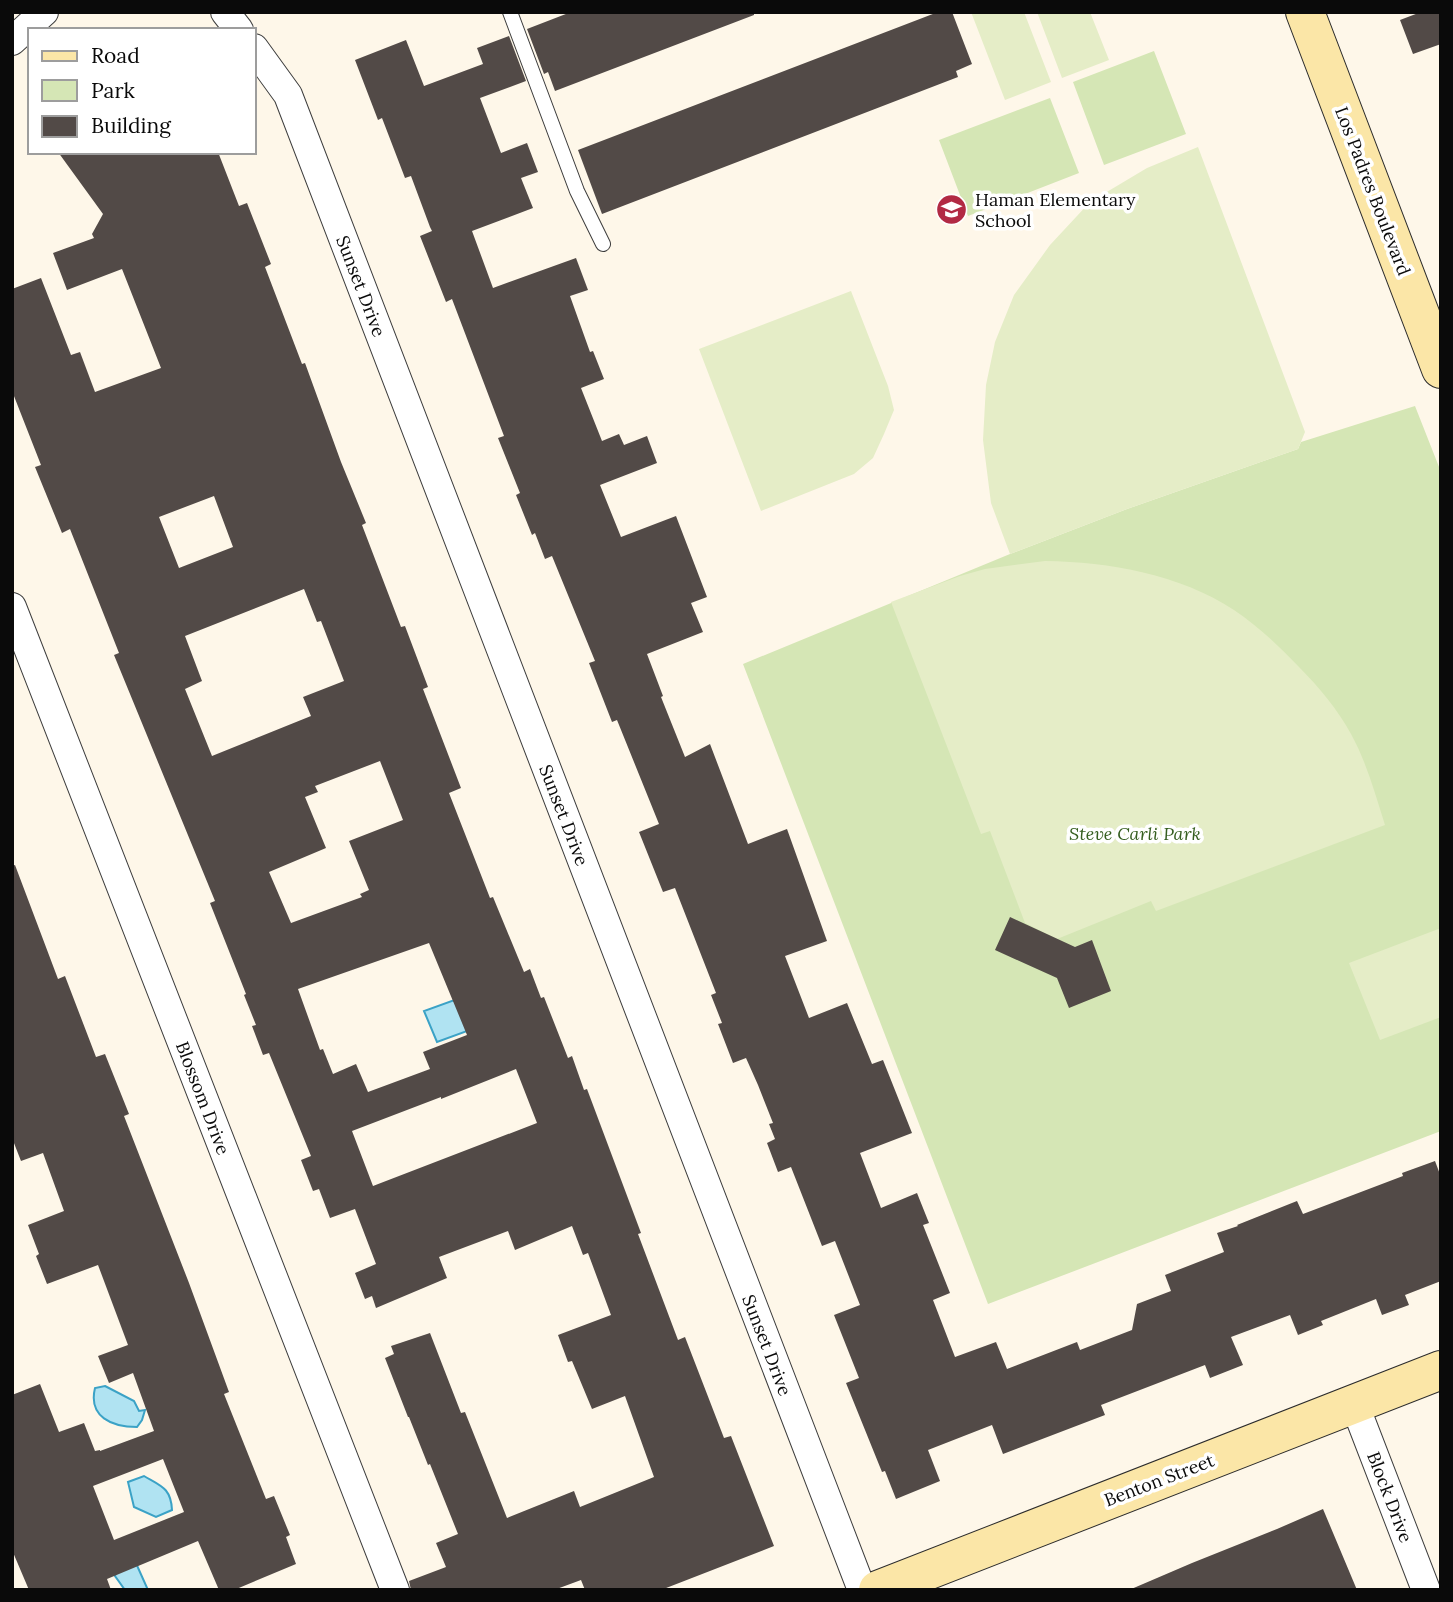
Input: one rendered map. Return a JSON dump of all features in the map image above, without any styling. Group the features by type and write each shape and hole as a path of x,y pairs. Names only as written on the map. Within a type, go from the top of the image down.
{"main road":[{"name":"Los Padres Boulevard","path":"1305,12 1441,369"},
{"name":"Benton Street","path":"878,1590 1441,1370"}],"street":[{"path":"12,41 44,12"},
{"path":"225,12 237,28"},
{"name":"Sunset Drive","path":"256,51 288,95 862,1590"},
{"name":"Blossom Drive","path":"12,607 395,1590"},
{"name":"Block Drive","path":"1354,1404 1426,1590"}],"lane":[{"path":"510,12 577,191 603,244"}],"green space":[{"path":"971,12 1024,12 1051,82 1005,100"},
{"path":"1037,12 1090,12 1109,60 1062,78"},
{"path":"1154,51 1186,134 1104,165 1073,82"},
{"path":"1050,98 1079,173 968,216 939,140"},
{"path":"1198,147 1305,432 1298,449 1127,509 1010,554 991,503 983,440 986,385 995,342 1014,295 1050,245 1090,202 1147,168"},
{"path":"851,291 888,386 894,410 873,458 854,474 761,511 699,349"},
{"name":"Steve Carli Park","path":"1415,406 1441,472 1441,1131 988,1304 743,664 1010,554 1127,509 1298,449 1301,442"},
{"path":"1045,561 1119,567 1167,579 1213,598 1251,623 1306,675 1340,716 1362,756 1385,825 1156,911 1151,901 1057,939 1025,923 990,831 981,834 891,602 985,569"},
{"path":"1441,928 1441,1017 1380,1040 1349,963"}],"water":[{"path":"460,998 470,1030 437,1042 424,1011"},
{"path":"105,1386 134,1401 139,1411 145,1410 137,1427 119,1425 99,1413 95,1406 95,1388"},
{"path":"144,1476 167,1492 172,1510 156,1517 134,1507 128,1482"},
{"path":"120,1552 131,1552 148,1590 125,1590 115,1576"}],"building":[{"path":"571,12 754,12 754,15 555,91 548,72 544,74 527,29"},
{"path":"938,12 952,12 972,64 956,71 958,77 602,214 578,150"},
{"path":"1421,12 1441,12 1441,44 1413,54 1400,20"},
{"path":"509,36 526,81 480,98 501,153 527,143 538,172 521,178 533,208 472,231 493,288 576,258 588,290 570,296 590,352 593,351 604,379 581,388 602,441 619,434 624,445 647,436 657,463 600,485 621,537 676,516 707,597 691,603 703,632 647,654 663,696 661,697 685,757 710,744 748,844 787,829 827,941 785,956 809,1018 847,1003 872,1064 883,1060 912,1133 860,1153 881,1208 917,1193 929,1223 923,1225 950,1293 933,1300 955,1357 996,1342 1007,1369 1077,1342 1080,1350 1132,1330 1137,1304 1171,1291 1165,1275 1224,1252 1217,1233 1297,1201 1303,1214 1435,1161 1441,1177 1441,1281 1405,1295 1409,1305 1382,1315 1376,1299 1321,1321 1323,1325 1298,1335 1290,1315 1231,1337 1243,1365 1210,1378 1205,1365 1101,1405 1105,1415 1003,1454 992,1425 928,1450 940,1481 896,1499 885,1471 882,1472 846,1383 859,1378 834,1315 860,1305 835,1241 822,1246 791,1167 778,1172 767,1143 775,1139 769,1124 773,1123 758,1085 746,1058 733,1063 718,1024 722,1023 711,995 716,993 675,888 663,892 639,832 659,824 617,720 612,722 589,663 595,661 552,556 545,559 516,495 520,493 498,438 504,436 452,299 446,302 420,236 432,231 411,176 405,178 382,118 378,120 355,60 406,40 424,86 483,64 477,48"},
{"path":"59,154 219,154 239,206 247,203 271,264 265,267 366,523 362,525 401,627 405,626 428,687 423,689 461,788 449,793 490,898 493,897 524,972 530,969 568,1058 572,1056 584,1090 587,1089 678,1340 685,1337 724,1438 731,1436 774,1546 661,1590 585,1590 581,1580 554,1590 411,1590 409,1581 446,1567 436,1543 458,1534 385,1358 394,1354 391,1346 430,1333 461,1413 465,1412 507,1518 574,1491 580,1507 654,1477 625,1396 592,1409 572,1361 568,1362 558,1335 611,1315 588,1253 583,1255 572,1226 515,1250 508,1231 439,1257 447,1278 376,1308 372,1296 365,1299 355,1273 376,1264 355,1209 330,1218 319,1189 313,1191 301,1160 311,1156 269,1053 263,1055 252,1026 256,1025 244,995 246,994 210,903 215,901 114,655 119,653 70,529 62,533 35,467 41,465 12,391 12,289 41,278 71,355 80,352 95,392 161,368 122,269 67,290 53,253 94,238 92,234 103,214","holes":["214,496 233,547 179,568 159,517","304,589 317,622 321,621 344,681 303,697 311,716 212,756 185,689 202,681 185,636","380,761 403,820 349,841 369,890 360,894 362,897 291,923 269,872 326,848 305,797 318,792 315,786","429,943 467,1035 423,1052 430,1069 368,1092 356,1064 333,1074 323,1049 320,1050 298,989","516,1069 537,1123 373,1186 352,1131"]},
{"path":"15,865 58,979 65,976 96,1057 105,1054 129,1114 124,1116 229,1392 224,1394 266,1499 274,1496 290,1535 286,1537 296,1564 234,1590 219,1590 198,1541 107,1579 111,1590 29,1590 12,1550 12,1395 40,1384 59,1432 84,1423 95,1451 154,1431 133,1373 109,1383 98,1356 128,1345 98,1265 47,1284 28,1225 64,1211 43,1153 21,1161 12,1138 12,866","holes":["163,1459 184,1512 114,1540 93,1486"]},
{"path":"1010,917 1075,947 1092,940 1111,991 1069,1008 1057,978 995,950"},
{"path":"1323,1509 1357,1590 1129,1590 1277,1529"}],"place":[{"name":"Haman Elementary School","path":"952,209"}]}
